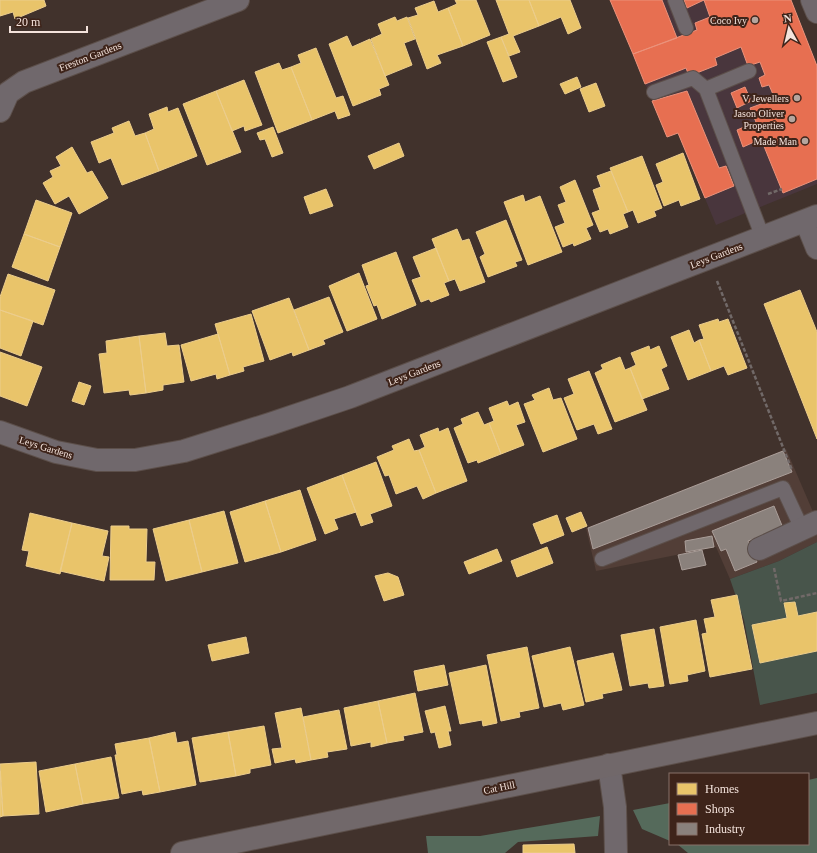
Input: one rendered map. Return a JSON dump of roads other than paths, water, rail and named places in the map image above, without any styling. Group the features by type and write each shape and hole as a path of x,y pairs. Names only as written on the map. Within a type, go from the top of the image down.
{"main road":[{"name":"Cat Hill","path":"182,853 239,847 609,765 817,723"}],"street":[{"name":"Freston Gardens","path":"0,111 8,93 24,82 238,0"},
{"path":"812,0 817,12"},
{"path":"812,218 817,248"},
{"name":"Leys Gardens","path":"0,432 56,452 97,460 136,460 184,451 350,397 812,218"},
{"path":"764,546 810,525"},
{"path":"609,765 615,807 616,853"}],"lane":[{"path":"675,0 686,28"},
{"path":"706,89 749,71"},
{"path":"654,92 693,78 706,89 763,238"},
{"path":"602,559 783,488 810,525"}],"place":[{"name":"Coco Ivy","path":"755,20"},
{"name":"V Jewellers","path":"797,98"},
{"name":"Jason Oliver Properties","path":"792,119"},
{"name":"Made Man","path":"805,141"}]}
